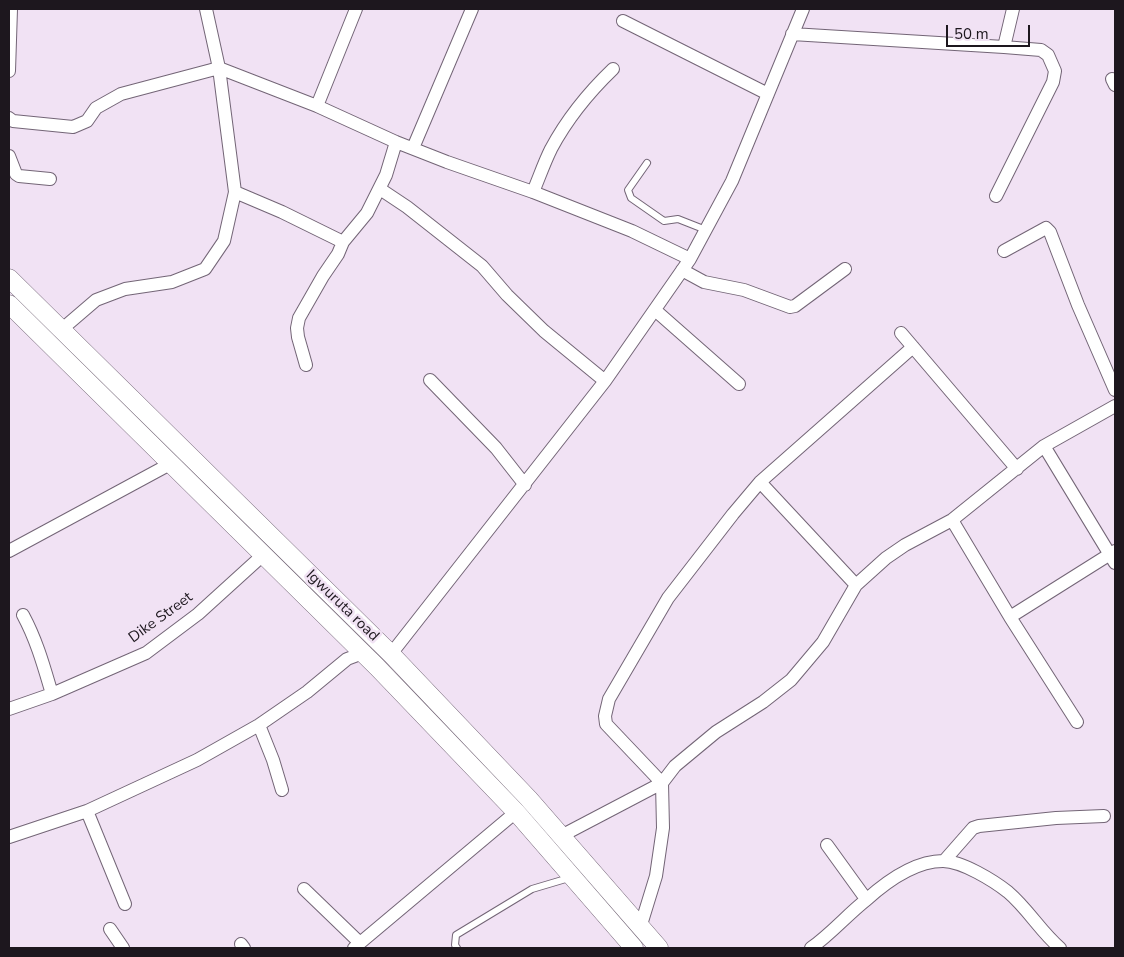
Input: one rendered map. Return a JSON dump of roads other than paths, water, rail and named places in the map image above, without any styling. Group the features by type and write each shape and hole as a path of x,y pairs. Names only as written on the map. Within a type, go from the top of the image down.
{"main road":[{"name":"Igwuruta road","path":"9,278 390,654 529,800 659,948"},
{"name":"Igwuruta road","path":"9,304 361,650 516,812 634,948"}],"street":[{"path":"9,71 13,9"},
{"path":"61,330 96,300 125,290 172,282 206,269 224,241 235,192 218,68 206,9"},
{"path":"317,106 356,9"},
{"path":"413,148 472,9"},
{"path":"390,654 605,381 690,258 732,182 803,9"},
{"path":"1004,46 1013,9"},
{"path":"623,21 768,94"},
{"path":"792,34 1004,46 1041,50 1048,56 1055,71 1050,91 996,196"},
{"path":"9,118 13,121 73,127 88,121 96,108 121,94 218,68 317,106 396,142 534,192 632,231 690,258"},
{"path":"534,192 551,150 567,122 591,90 613,69"},
{"path":"306,365 298,337 299,318 338,254 343,242 367,213 386,175 396,142"},
{"path":"9,156 16,174 19,176 50,180"},
{"path":"380,189 407,207 482,266 507,295 544,332 605,381"},
{"path":"235,192 282,212 343,242"},
{"path":"1004,251 1039,230 1046,228 1050,232 1078,305 1115,390"},
{"path":"682,270 704,282 744,290 790,307 795,306 845,270"},
{"path":"655,310 739,384"},
{"path":"901,333 1017,469"},
{"path":"640,928 656,876 663,828 662,783 606,724 605,716 609,699 668,598 760,482 913,347"},
{"path":"430,380 496,448 525,485"},
{"path":"561,836 662,783 675,766 716,732 763,702 792,680 822,642 856,585 886,558 905,545 952,520 1044,446 1115,406"},
{"path":"1010,617 1113,556 1044,446"},
{"path":"9,551 170,464"},
{"path":"760,482 856,585"},
{"path":"952,520 1010,617 1077,722"},
{"name":"Dike Street","path":"9,709 52,694 146,653 198,614 263,555"},
{"path":"23,615 42,656 52,694"},
{"path":"9,837 87,811 196,760 259,725 307,692 361,650"},
{"path":"259,725 273,760 282,790"},
{"path":"87,811 125,904"},
{"path":"304,889 357,946 516,812"},
{"path":"944,861 973,828 979,826 1056,818 1104,816"},
{"path":"827,845 866,899"},
{"path":"811,948 823,940 866,899 896,878 922,865 944,861 985,875 1009,893 1060,948"},
{"path":"110,929 123,948"}],"lane":[{"path":"647,163 628,190 631,198 664,221 678,219 706,230"},
{"path":"457,948 455,945 456,935 532,889 572,877"}]}
